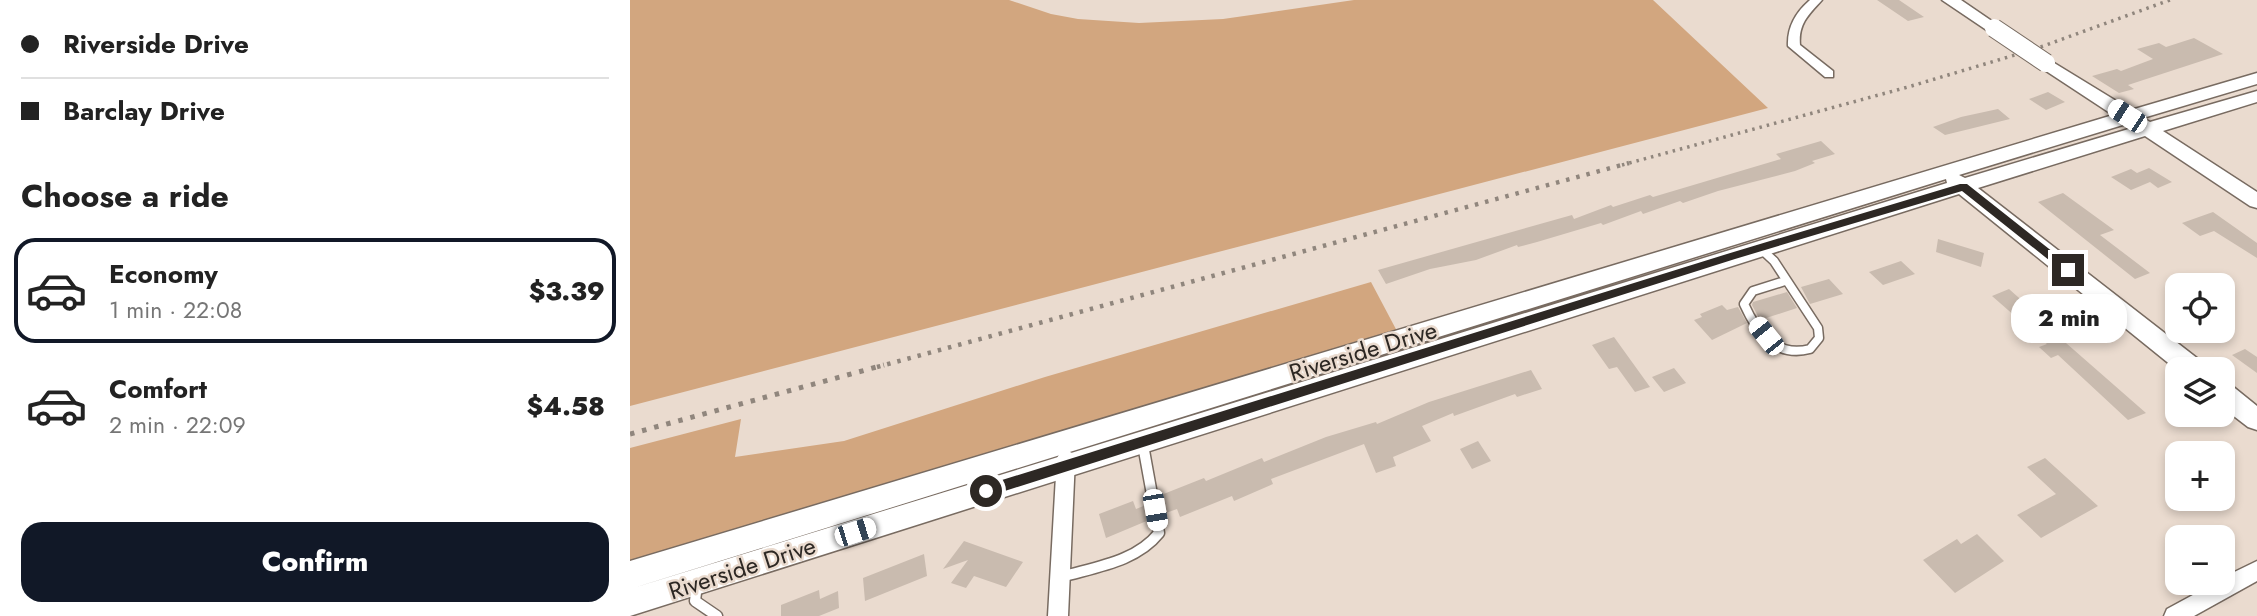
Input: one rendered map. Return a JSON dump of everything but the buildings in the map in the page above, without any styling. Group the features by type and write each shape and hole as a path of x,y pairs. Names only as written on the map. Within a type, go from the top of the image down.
{"street":[{"path":"1818,0 1802,15 1792,36 1794,46 1829,74"},
{"path":"1950,0 2257,201"},
{"name":"Riverside Drive","path":"630,603 1066,454 1143,442 1419,345 1760,248 2127,116 2257,78"},
{"name":"Riverside Drive","path":"630,575 1066,454 1954,179 2148,130 2257,96"},
{"path":"1954,179 2178,357"},
{"path":"2235,402 2257,420"},
{"path":"1058,616 1066,454"},
{"path":"2174,616 2257,570"}],"lane":[{"path":"1760,248 1774,261 1818,328 1819,338 1810,349 1791,353 1779,349 1747,313 1744,304 1753,291 1785,281"},
{"path":"1060,577 1135,555 1153,544 1159,533 1143,442"},
{"path":"697,582 695,601 717,616"}],"shaded area":[{"path":"630,0 1009,0 1051,14 1078,19 1139,23 1223,19 1354,0 1653,0 1768,108 630,406"},
{"path":"1371,282 1398,333 630,564 630,448 741,419 735,457 844,441 1045,377"}],"railway":[{"path":"1622,165 1908,87 2035,49 2170,0"},
{"path":"877,367 1629,163"},
{"path":"630,434 884,365"}],"route":[{"path":"986,491 1731,256 1964,187 2068,270"}]}
